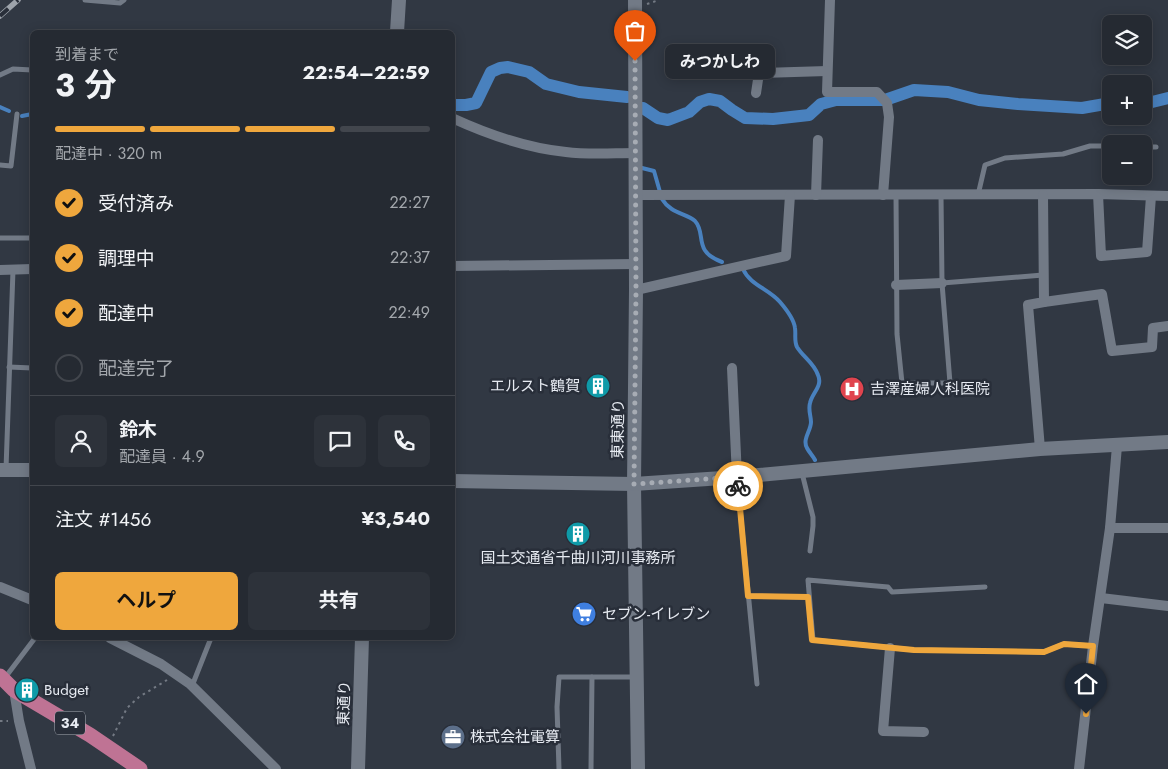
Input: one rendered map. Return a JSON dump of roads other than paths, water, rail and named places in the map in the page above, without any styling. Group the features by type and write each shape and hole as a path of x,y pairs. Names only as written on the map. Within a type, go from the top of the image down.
{"main road":[{"name":"34","path":"6,682 140,769"}],"street":[{"path":"397,30 399,0"},
{"name":"東東通り","path":"635,0 636,290 634,484 638,769"},
{"path":"830,0 826,92 877,92 885,100 889,116 883,195"},
{"path":"756,93 759,73 828,71"},
{"path":"455,119 485,133 528,146 568,152 636,153"},
{"path":"816,195 818,140"},
{"path":"1043,194 1044,302"},
{"path":"636,195 1098,194 1168,196"},
{"path":"1098,194 1101,256 1147,252 1151,196"},
{"path":"636,290 786,256 790,195"},
{"path":"455,266 636,264"},
{"path":"0,270 30,269"},
{"path":"896,285 942,283"},
{"path":"1040,449 1028,305 1102,294 1112,351 1152,347 1153,328 1168,326"},
{"path":"732,368 737,477"},
{"path":"455,481 634,484 737,477 1040,449 1168,442"},
{"path":"1079,769 1093,646 1110,528 1117,446"},
{"path":"3,470 30,470"},
{"path":"1110,528 1168,528"},
{"path":"0,587 30,599"},
{"path":"1101,598 1168,606"},
{"path":"114,640 162,664 177,675 192,687 276,769"},
{"name":"東通り","path":"358,769 362,640"},
{"path":"890,648 883,731 924,732"},
{"path":"6,682 31,769"}],"lane":[{"path":"85,0 120,3 124,0"},
{"path":"0,75 13,69 30,70"},
{"path":"0,165 11,166 18,114"},
{"path":"978,195 985,165 1005,158 1063,154 1090,146 1102,146"},
{"path":"896,195 897,334 902,383 950,383 942,283 941,195"},
{"path":"0,238 30,238"},
{"path":"3,470 13,270"},
{"path":"942,283 1043,274"},
{"path":"8,367 30,368"},
{"path":"801,470 813,517 810,551"},
{"path":"737,477 757,684"},
{"path":"985,588 892,592 888,587 808,580 812,640 914,650 1044,652 1064,644 1093,646"},
{"path":"748,596 808,597"},
{"path":"6,682 33,640"},
{"path":"192,687 210,640"},
{"path":"559,769 557,707 559,677 637,677"},
{"path":"591,769 592,677"}],"waterway":[{"path":"455,105 476,103 491,72 508,67 529,72 546,84 579,92 627,97"},
{"path":"643,108 658,118 668,120 689,112 700,102 709,99 720,101 745,118 773,119 809,115 821,104 836,100 885,100 914,90 948,92 979,100 1018,104 1082,108 1102,105"},
{"path":"1152,102 1168,98"},
{"path":"0,107 9,111"},
{"path":"22,116 30,114"},
{"path":"642,168 654,171 660,192"},
{"path":"662,199 670,208 695,221 700,231 703,248 713,258 722,262"},
{"path":"743,269 750,279 776,298 787,311 794,325 797,347 814,367 818,375 819,383 809,406 811,425 806,438 807,448 815,460"}],"railway":[{"path":"0,16 18,0"}],"place":[{"name":"みつかしわ","path":"635,61"},
{"name":"エルスト鶴賀","path":"598,386"},
{"name":"吉澤産婦人科医院","path":"852,389"},
{"name":"国土交通省千曲川河川事務所","path":"578,534"},
{"name":"セブン-イレブン","path":"584,614"},
{"name":"Budget","path":"27,690"},
{"name":"株式会社電算","path":"453,737"}]}
